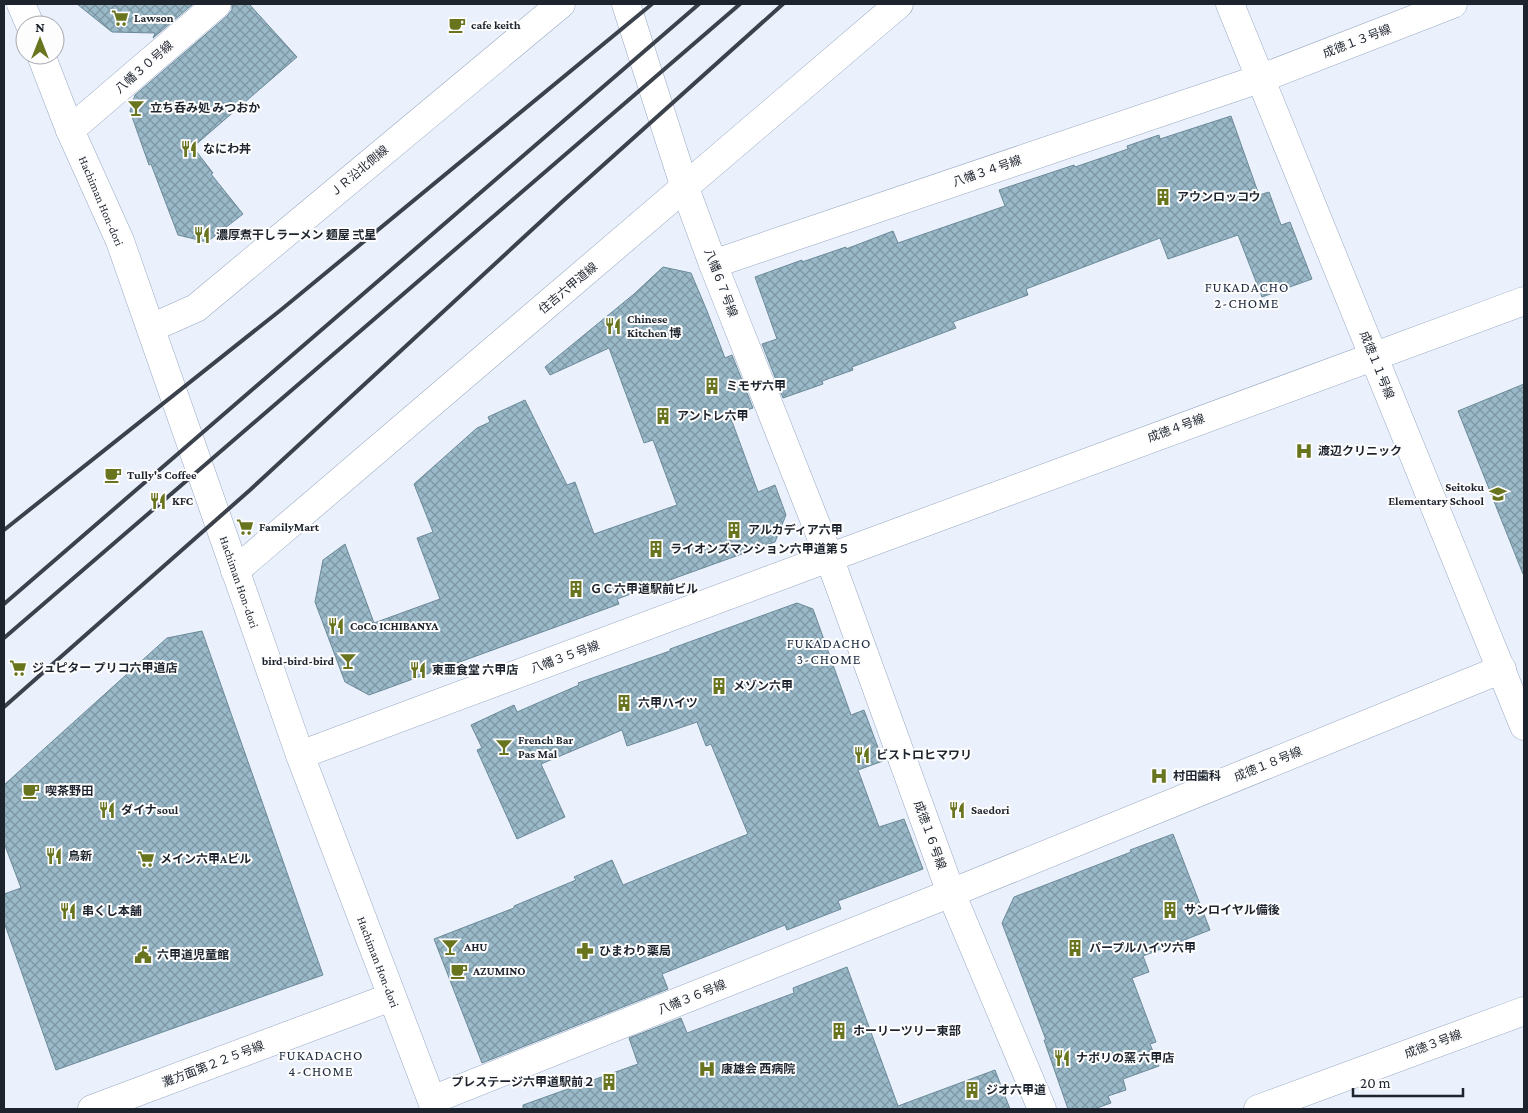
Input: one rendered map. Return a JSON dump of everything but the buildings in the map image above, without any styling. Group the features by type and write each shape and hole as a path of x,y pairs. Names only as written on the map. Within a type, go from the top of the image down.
{"street":[{"name":"八幡３０号線","path":"70,130 217,4"},
{"name":"ＪＲ沿北側線","path":"151,328 196,308 561,4"},
{"name":"八幡６７号線","path":"626,4 685,188 828,556"},
{"name":"住吉六甲道線","path":"235,571 899,4"},
{"name":"成徳１１号線","path":"1230,4 1262,78 1524,726"},
{"name":"成徳１３号線","path":"1262,78 1453,4"},
{"name":"Hachiman Hon-dori","path":"45,65 70,130 120,241 300,755 391,997 434,1105"},
{"name":"八幡３４号線","path":"713,264 1262,78"},
{"name":"成徳４号線","path":"828,556 1524,301"},
{"name":"八幡３５号線","path":"300,755 648,626 828,556"},
{"name":"成徳１６号線","path":"828,556 951,893 1042,1109"},
{"name":"成徳１８号線","path":"951,893 1502,669"},
{"name":"八幡３６号線","path":"434,1105 951,893"},
{"name":"灘方面第２２５号線","path":"92,1109 391,997"},
{"name":"成徳３号線","path":"1258,1109 1524,1011"}],"railway":[{"path":"4,530 282,309 652,4"},
{"path":"4,604 699,4"},
{"path":"4,638 740,4"},
{"path":"4,707 250,490 562,202 783,4"}],"place":[{"name":"Lawson","path":"120,18"},
{"name":"cafe keith","path":"457,25"},
{"name":"立ち呑み処 みつおか","path":"136,108"},
{"name":"なにわ丼","path":"189,149"},
{"name":"アウンロッコウ","path":"1163,197"},
{"name":"濃厚煮干しラーメン 麺屋 弍星","path":"202,235"},
{"name":"Chinese Kitchen 博","path":"613,326"},
{"name":"ミモザ六甲","path":"712,386"},
{"name":"アントレ六甲","path":"663,416"},
{"name":"渡辺クリニック","path":"1304,451"},
{"name":"Tully's Coffee","path":"113,475"},
{"name":"Seitoku Elementary School","path":"1498,494"},
{"name":"KFC","path":"158,501"},
{"name":"FamilyMart","path":"245,527"},
{"name":"アルカディア六甲","path":"734,530"},
{"name":"ライオンズマンション六甲道第５","path":"656,549"},
{"name":"ＧＣ六甲道駅前ビル","path":"576,589"},
{"name":"CoCo ICHIBANYA","path":"336,626"},
{"name":"bird-bird-bird","path":"348,661"},
{"name":"ジュピター プリコ六甲道店","path":"18,668"},
{"name":"東亜食堂 六甲店","path":"418,670"},
{"name":"メゾン六甲","path":"719,686"},
{"name":"六甲ハイツ","path":"624,703"},
{"name":"French Bar Pas Mal","path":"504,747"},
{"name":"ビストロヒマワリ","path":"862,755"},
{"name":"村田歯科","path":"1159,776"},
{"name":"喫茶野田","path":"31,791"},
{"name":"ダイナsoul","path":"107,810"},
{"name":"Saedori","path":"957,810"},
{"name":"鳥新","path":"54,856"},
{"name":"メイン六甲Aビル","path":"146,859"},
{"name":"サンロイヤル備後","path":"1170,910"},
{"name":"串くし本舗","path":"68,911"},
{"name":"AHU","path":"450,947"},
{"name":"パープルハイツ六甲","path":"1075,948"},
{"name":"ひまわり薬局","path":"585,951"},
{"name":"六甲道児童館","path":"143,955"},
{"name":"AZUMINO","path":"459,971"},
{"name":"ホーリーツリー東部","path":"839,1031"},
{"name":"ナポリの窯 六甲店","path":"1062,1058"},
{"name":"康雄会 西病院","path":"707,1069"},
{"name":"プレステージ六甲道駅前２","path":"609,1082"},
{"name":"ジオ六甲道","path":"972,1090"}],"district":[{"name":"FUKADACHO 2-CHOME","path":"1247,296"},
{"name":"FUKADACHO 3-CHOME","path":"829,652"},
{"name":"FUKADACHO 4-CHOME","path":"321,1064"}]}
